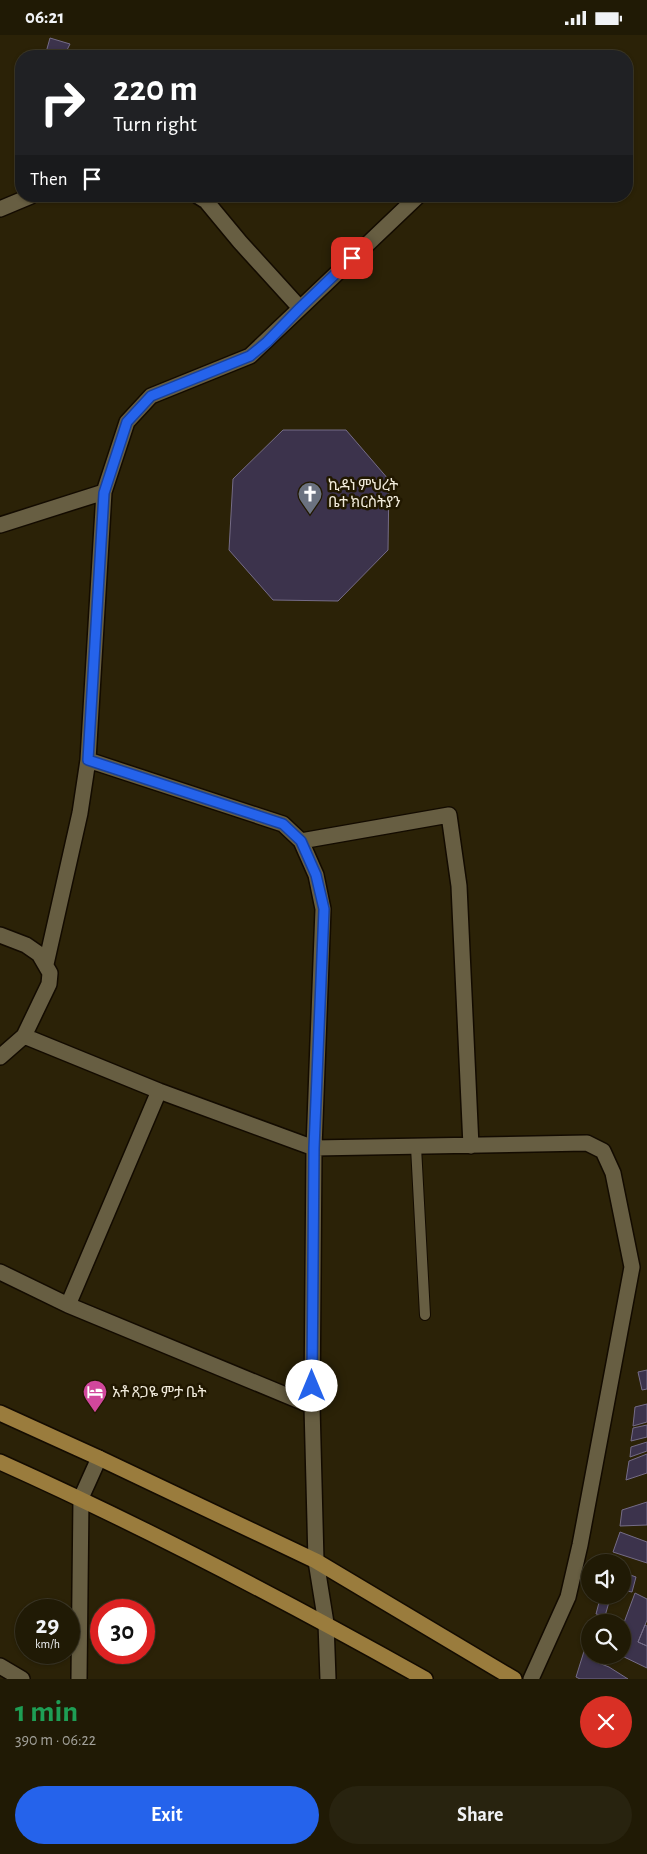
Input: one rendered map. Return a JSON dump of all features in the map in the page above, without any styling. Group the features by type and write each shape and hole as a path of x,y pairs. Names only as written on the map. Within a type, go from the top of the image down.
{"main road":[{"path":"0,1413 100,1458 316,1561 514,1679"},
{"path":"0,1462 81,1498 326,1623 425,1679"}],"street":[{"path":"0,209 17,202"},
{"path":"207,202 300,308"},
{"path":"46,964 80,813 88,760 104,493 127,422 151,396 250,356 267,342 412,202"},
{"path":"0,525 104,493"},
{"path":"88,760 283,824 301,841 316,875 324,909 314,1148 312,1406 316,1561 326,1623 328,1679"},
{"path":"301,841 450,815 459,886 472,1146"},
{"path":"0,935 26,945 40,954 50,973 49,984 24,1036 0,1057"},
{"path":"24,1036 159,1091 314,1148 587,1143 603,1151 613,1173 632,1267 580,1545 568,1597 531,1679"},
{"path":"68,1305 159,1091"},
{"path":"0,1272 68,1305 312,1406"},
{"path":"79,1679 81,1498 100,1458"},
{"path":"0,1666 22,1679"}],"lane":[{"path":"416,1147 425,1315"}],"building":[{"path":"50,38 70,44 67,50 47,50"},
{"name":"ኪዳነ ምህረት ቤተ ክርስትያን","path":"283,430 346,430 389,480 388,550 338,601 273,600 229,550 233,479"},
{"path":"647,1370 647,1389 642,1390 638,1372"},
{"path":"647,1404 647,1422 633,1426 635,1407"},
{"path":"647,1425 647,1437 631,1441 633,1428"},
{"path":"647,1442 647,1451 630,1457 631,1447"},
{"path":"647,1454 647,1473 626,1480 629,1461"},
{"path":"647,1502 647,1525 620,1526 622,1510"},
{"path":"620,1532 647,1542 647,1563 631,1558 631,1554 613,1552"},
{"path":"631,1575 636,1577 631,1592"},
{"path":"635,1593 647,1599 647,1620 638,1642 647,1646 647,1668 631,1660 631,1614 627,1614"},
{"path":"599,1604 608,1604 606,1614 596,1614"},
{"path":"645,1625 647,1626 647,1646 638,1642"},
{"path":"581,1661 581,1664 601,1664 628,1679 580,1679 576,1677"}],"place":[{"name":"ኪዳነ ምህረት ቤተ ክርስትያን","path":"310,515"},
{"name":"አቶ ጸጋዬ ምታ ቤት","path":"95,1413"}],"route":[{"path":"312,1386 314,1148 324,909 316,875 301,841 283,824 88,760 104,493 127,422 151,396 250,356 267,342 352,258"}]}
